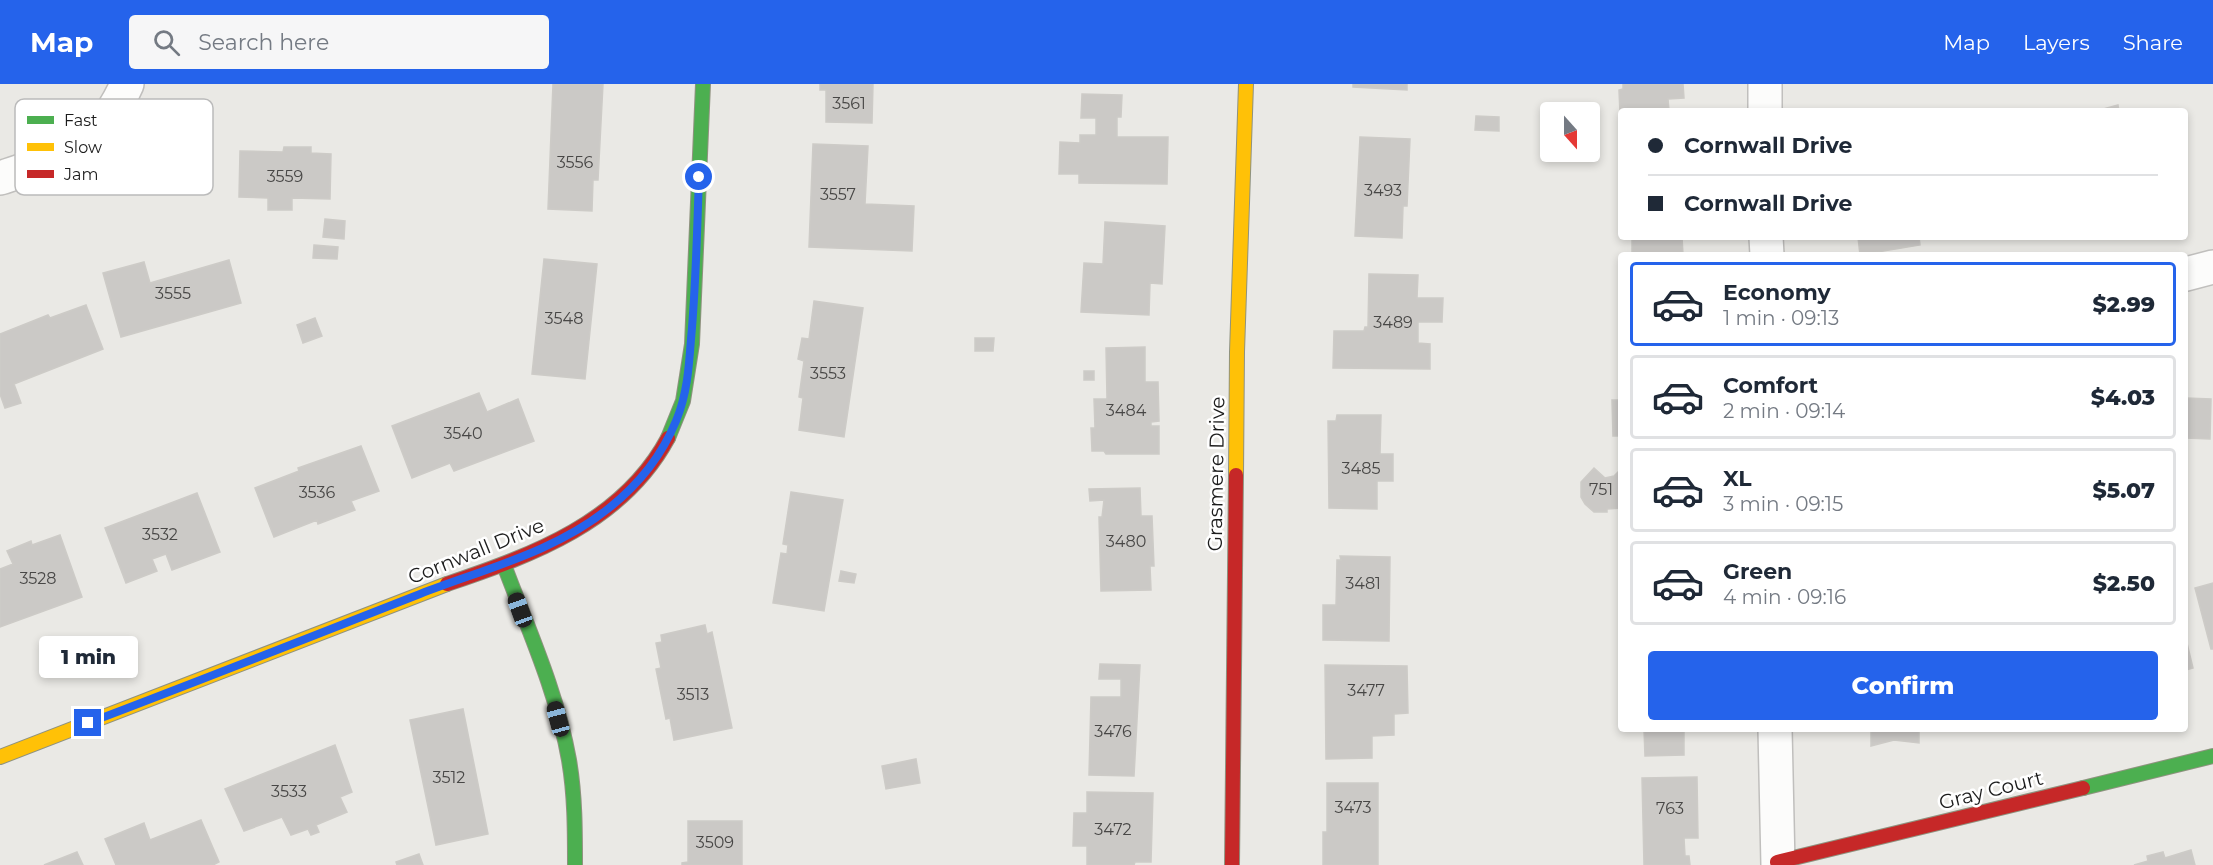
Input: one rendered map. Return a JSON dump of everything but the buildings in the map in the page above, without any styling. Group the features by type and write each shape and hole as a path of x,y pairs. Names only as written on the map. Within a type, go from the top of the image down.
{"street":[{"path":"120,99 127,84"},
{"name":"Cornwall Drive","path":"0,757 440,587 504,565 575,531 609,509 637,482 658,454 676,420 688,382 694,318 703,84"},
{"name":"Grasmere Drive","path":"1232,865 1237,352 1246,84"},
{"path":"1765,84 1765,108"},
{"path":"0,178 15,173"},
{"path":"2188,273 2213,267"},
{"path":"504,565 553,699 569,759 575,821 575,865"},
{"path":"1775,732 1778,864"},
{"name":"Gray Court","path":"1778,864 2213,756"}],"traffic: fast":[{"path":"668,438 683,401 692,344 703,84"},
{"path":"504,565 541,661 564,735 572,786 575,865"},
{"path":"2083,788 2213,756"}],"traffic: slow":[{"path":"1236,475 1237,352 1246,84"},
{"path":"0,757 447,584"}],"traffic: jam":[{"path":"447,584 511,561 573,532 627,492 649,467 668,438"},
{"path":"1232,865 1236,475"},
{"path":"1777,862 2083,788"}],"route":[{"path":"88,723 440,587 504,565 575,531 609,509 637,482 658,454 676,420 688,382 694,318 699,177"}]}
